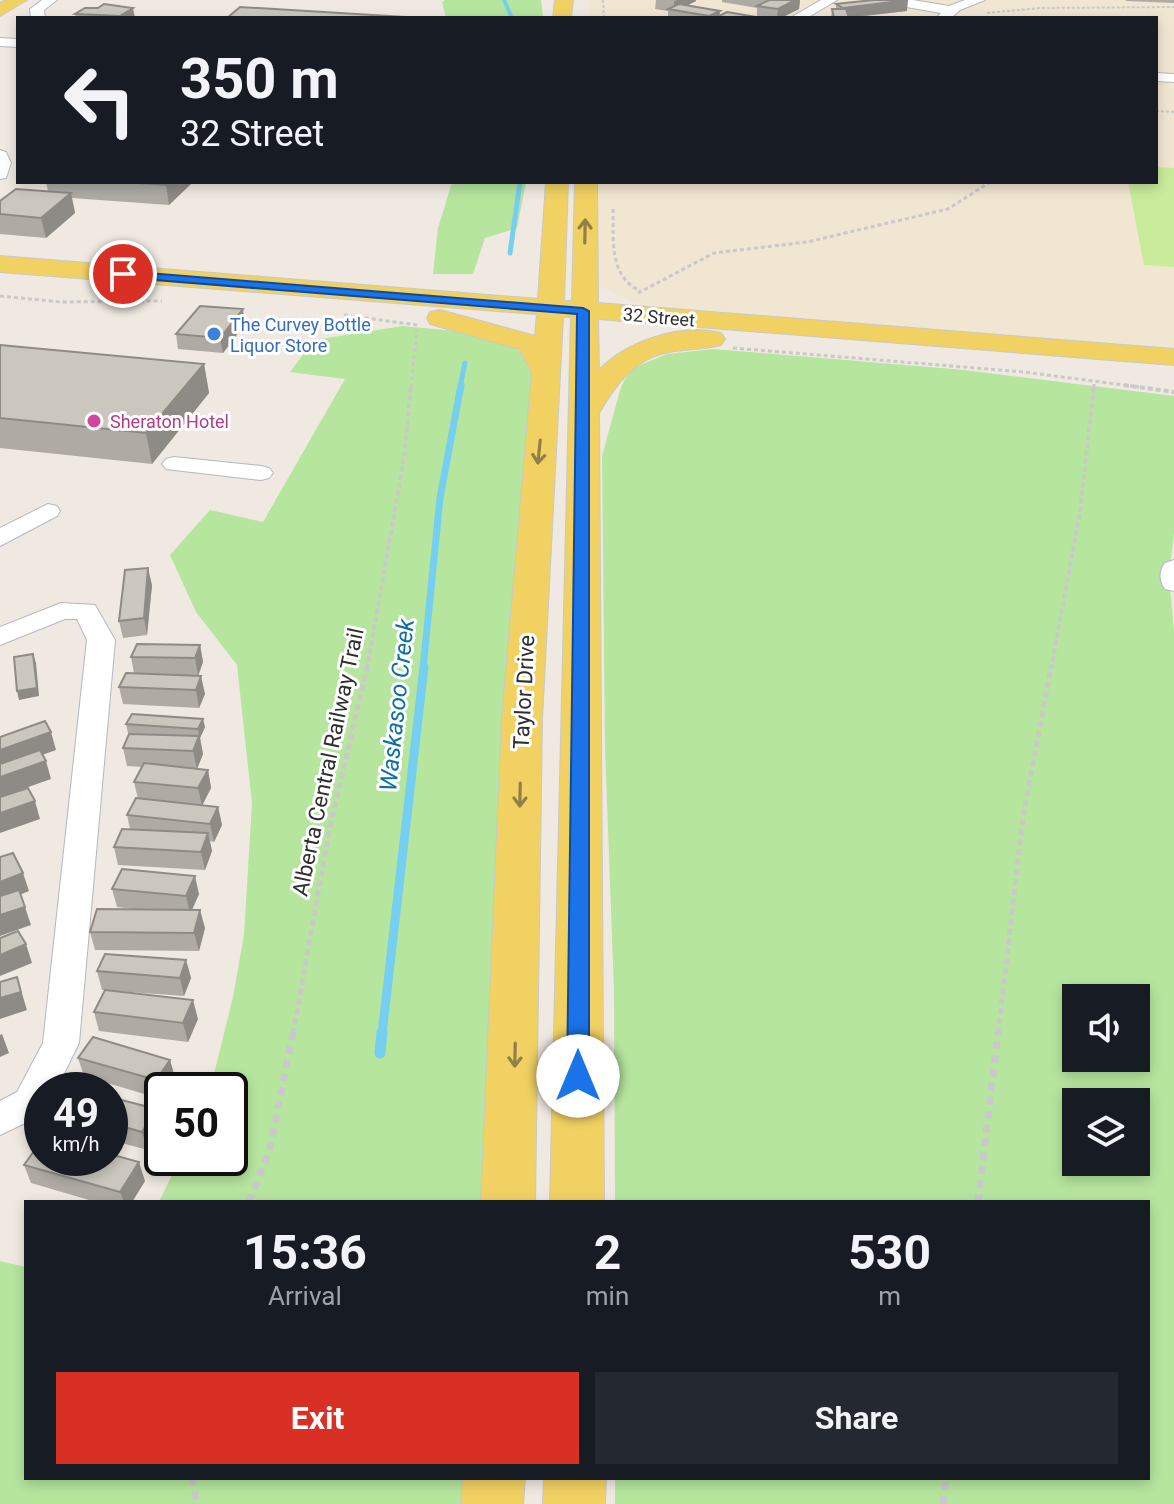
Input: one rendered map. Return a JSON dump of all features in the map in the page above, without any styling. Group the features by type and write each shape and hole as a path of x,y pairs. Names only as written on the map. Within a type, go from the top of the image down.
{"main road":[{"path":"0,11 18,0"},
{"name":"Taylor Drive","path":"508,1200 514,1087 522,719 538,462 551,316 557,184"},
{"path":"577,1200 586,184"},
{"path":"419,312 505,287 523,272 555,223"},
{"name":"32 Street","path":"0,264 184,280 419,312"},
{"path":"0,273 184,280"},
{"path":"584,279 635,303 727,336"},
{"name":"32 Street","path":"0,285 419,312 583,318 727,336 1174,376"},
{"path":"419,312 529,343 536,349 547,374"},
{"path":"583,415 601,381 630,356 666,343 727,336"},
{"name":"32 Street","path":"727,336 1174,357"},
{"path":"492,1504 494,1480"},
{"path":"574,1504 575,1480"}],"street":[{"path":"38,16 37,9 51,0"},
{"path":"801,16 831,0"},
{"path":"889,0 947,14 973,4"},
{"path":"0,155 3,163 0,174"},
{"path":"174,464 261,473"},
{"path":"0,538 48,511"},
{"path":"1174,568 1174,583"},
{"path":"0,637 61,611 86,611 101,640 61,1043 30,1103 0,1119"}],"path":[{"path":"973,4 1050,8 1174,7"},
{"path":"631,297 714,253 807,242 948,209 987,184"},
{"path":"613,196 617,273 628,287 641,292"},
{"path":"0,296 61,302 122,301"},
{"name":"Alberta Central Railway Trail","path":"250,1200 270,1149 278,1115 329,831 371,652 404,458 419,312"},
{"path":"727,336 1174,392"},
{"path":"978,1200 1023,817 1080,513 1094,384"},
{"path":"192,1480 197,1504"},
{"path":"943,1504 946,1480"}],"shaded area":[{"path":"589,0 1174,0 1174,358 719,322 635,303 584,279 586,184 1158,184 1158,16 589,16"}],"green space":[{"path":"541,0 543,16 446,16 442,2"},
{"path":"1158,167 1174,168 1174,267 1144,265 1128,184 1158,184"},
{"path":"451,184 526,184 517,228 485,238 473,274 433,274 438,228"},
{"path":"403,326 490,338 521,352 534,363 483,1200 160,1200 171,1176 248,1176 248,1072 214,1072 244,935 252,803 237,665 196,612 170,555 210,510 263,522 345,379 290,372 314,340"},
{"path":"713,349 964,370 1174,396 1174,533 1169,575 1174,632 1174,1504 615,1504 615,1480 1150,1480 1150,1200 615,1200 614,990 605,748 602,456 621,387 631,369 667,354"},
{"path":"0,1261 24,1267 24,1480 468,1480 466,1504 0,1504"}],"building":[{"path":"769,0 795,0 778,9 757,6"},
{"path":"908,0 843,8 836,4"},
{"path":"104,4 133,8 120,16 75,14 85,8 98,8"},
{"path":"679,4 720,11 709,16 668,9"},
{"path":"240,7 389,16 229,16"},
{"path":"832,9 846,9 848,16 834,16"},
{"path":"727,12 750,16 719,16"},
{"path":"16,189 71,193 41,218 0,214 0,201"},
{"path":"200,306 243,309 220,338 176,334"},
{"path":"0,345 204,364 146,433 0,418"},
{"path":"148,568 144,618 119,621 125,570"},
{"path":"137,644 200,645 195,658 131,657"},
{"path":"33,654 37,688 17,691 14,657"},
{"path":"126,673 201,676 196,690 119,687"},
{"path":"132,714 203,719 198,729 126,724"},
{"path":"45,721 51,732 0,750 0,737"},
{"path":"129,734 199,736 193,751 123,748"},
{"path":"40,750 46,761 0,777 0,764"},
{"path":"144,763 208,770 198,788 134,782"},
{"path":"28,788 35,801 0,813 0,797"},
{"path":"136,798 218,807 210,824 127,815"},
{"path":"122,829 208,833 201,852 114,847"},
{"path":"13,853 23,873 0,882 0,857"},
{"path":"122,869 195,876 186,896 112,889"},
{"path":"19,890 25,907 0,915 0,896"},
{"path":"97,909 200,910 194,933 90,932"},
{"path":"18,931 26,944 0,955 0,938"},
{"path":"105,954 186,960 180,978 97,971"},
{"path":"17,977 21,992 0,998 0,982"},
{"path":"105,990 193,1000 183,1023 94,1012"},
{"path":"93,1037 170,1060 162,1072 144,1072 144,1077 78,1058"},
{"path":"128,1102 144,1106 142,1132 128,1128"},
{"path":"128,1159 139,1162 120,1192 63,1176 128,1176"}],"waterway":[{"name":"Waskasoo Creek","path":"504,0 511,16"},
{"name":"Waskasoo Creek","path":"510,253 520,184"},
{"name":"Waskasoo Creek","path":"460,387 465,363"},
{"name":"Waskasoo Creek","path":"423,669 440,498 461,385"},
{"name":"Waskasoo Creek","path":"382,1034 424,667"},
{"name":"Waskasoo Creek","path":"380,1053 382,1032"}],"place":[{"name":"The Curvey Bottle Liquor Store","path":"214,334"},
{"name":"Sheraton Hotel","path":"94,421"}],"route":[{"path":"123,274 583,311 578,1076"}]}
